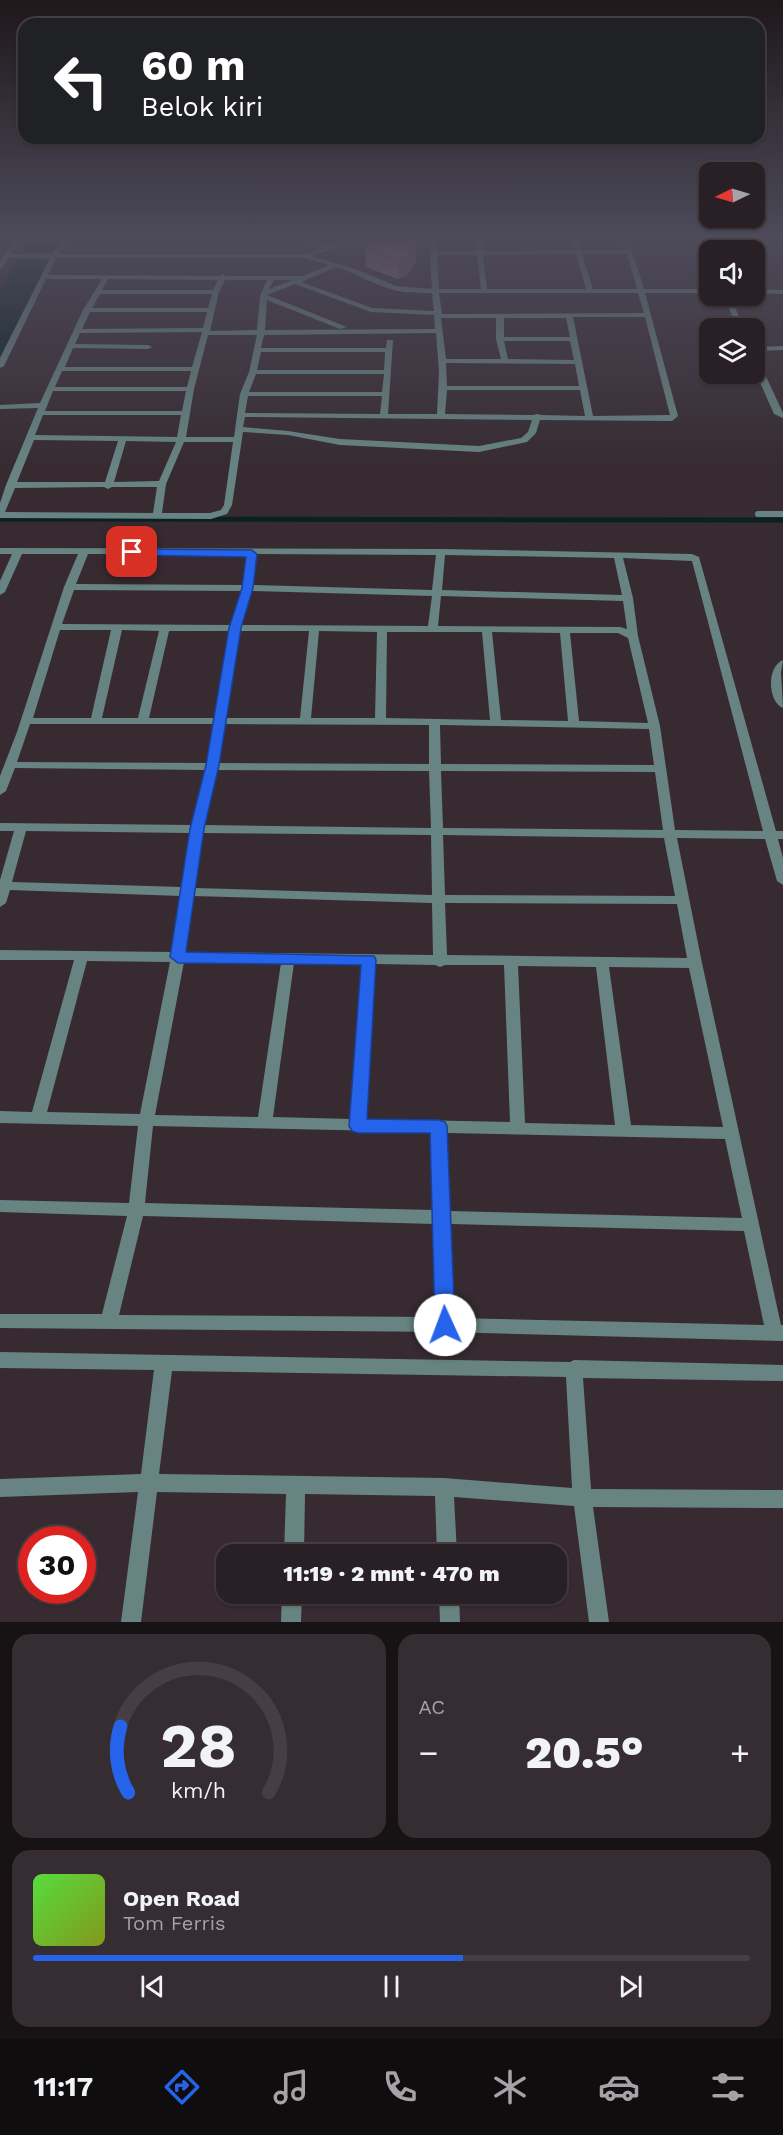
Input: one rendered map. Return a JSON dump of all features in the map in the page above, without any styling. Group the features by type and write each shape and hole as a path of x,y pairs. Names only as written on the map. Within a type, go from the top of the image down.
{"street":[{"path":"0,366 27,314"},
{"path":"86,314 73,346 42,409 0,514 211,516 224,512 228,505 242,415 243,394 253,372 262,314"},
{"path":"157,516 162,484 181,440 190,389 210,314"},
{"path":"310,314 351,330"},
{"path":"242,415 537,416 665,420 674,416 648,315 500,317 421,314"},
{"path":"439,315 445,388 441,415"},
{"path":"569,316 589,417"},
{"path":"500,317 500,339 505,361"},
{"path":"140,368 152,330"},
{"path":"79,331 351,330 391,333 440,331"},
{"path":"384,415 391,333"},
{"path":"500,339 574,339"},
{"path":"73,346 148,346"},
{"path":"765,349 783,348"},
{"path":"257,350 389,350"},
{"path":"765,356 783,355"},
{"path":"443,361 577,362"},
{"path":"60,369 195,369"},
{"path":"253,372 386,372"},
{"path":"765,383 778,414 783,416"},
{"path":"445,388 582,388"},
{"path":"52,389 190,389"},
{"path":"243,394 385,394"},
{"path":"0,407 185,413"},
{"path":"240,429 288,433 340,442 479,449 524,440 532,433 537,416"},
{"path":"31,437 238,440"},
{"path":"108,486 123,438"},
{"path":"10,485 162,484"},
{"path":"0,551 252,554 441,552 688,556 696,559 777,835 783,881"},
{"path":"0,592 18,552"},
{"path":"0,790 27,721 69,587 84,552"},
{"path":"433,629 441,552"},
{"path":"109,1322 136,1210 146,1120 178,957 197,829 212,765 235,628 248,588 252,554"},
{"path":"0,1321 445,1325 779,1332 752,1225 695,963 670,835 654,726 633,636 628,598 618,556"},
{"path":"69,587 248,588 628,598"},
{"path":"58,627 620,630 633,636"},
{"path":"142,721 165,627"},
{"path":"96,721 117,628"},
{"path":"380,721 382,628"},
{"path":"305,721 314,630"},
{"path":"487,630 496,724"},
{"path":"565,631 574,724"},
{"path":"783,663 776,672 776,686 783,705"},
{"path":"27,721 380,721 654,726"},
{"path":"434,722 440,962"},
{"path":"11,765 659,769"},
{"path":"0,903 21,826"},
{"path":"0,827 777,835"},
{"path":"3,886 437,899 683,900"},
{"path":"0,955 440,962 695,963"},
{"path":"38,1118 82,955"},
{"path":"265,1124 288,959"},
{"path":"358,1126 369,960"},
{"path":"511,962 518,1129"},
{"path":"602,963 624,1132"},
{"path":"0,1118 732,1133"},
{"path":"439,1126 445,1325"},
{"path":"0,1206 752,1225"},
{"path":"0,1360 783,1373"},
{"path":"131,1622 164,1363"},
{"path":"574,1368 582,1498 599,1622"},
{"path":"0,1488 149,1483 444,1487 582,1498 783,1499"},
{"path":"294,1544 296,1485"},
{"path":"444,1487 447,1544"},
{"path":"291,1622 292,1604"},
{"path":"449,1604 450,1622"}],"lane":[{"path":"758,514 783,514"}],"shaded area":[{"path":"0,314 23,314 0,357"}],"waterway":[{"path":"0,519 783,520"}],"route":[{"path":"132,552 252,554 248,588 235,628 212,765 197,829 178,957 369,960 358,1126 439,1126 445,1325"}]}
